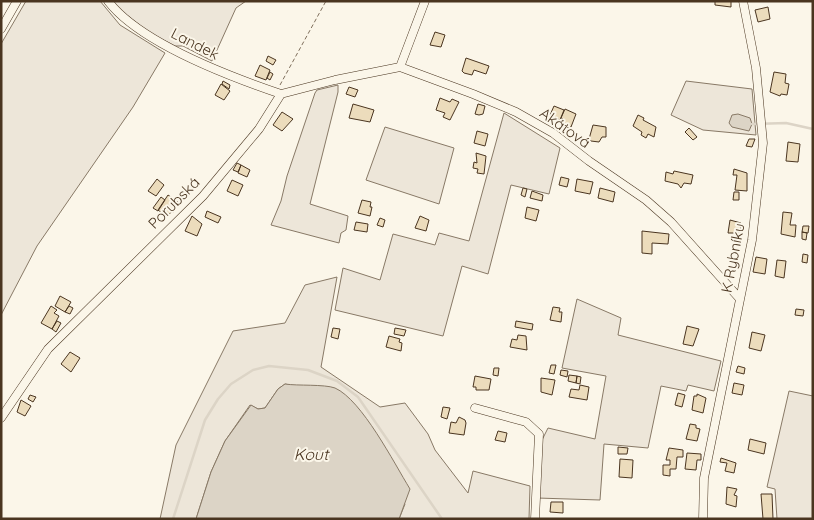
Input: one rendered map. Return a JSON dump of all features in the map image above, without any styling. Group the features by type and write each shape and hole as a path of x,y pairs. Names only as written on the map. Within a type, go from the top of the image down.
{"street":[{"path":"1,29 17,1"},
{"name":"Landek","path":"108,1 129,24 158,40 216,70 279,93"},
{"path":"279,93 400,67 425,1"},
{"name":"K Rybníku","path":"703,519 704,478 752,240 763,144 756,68 743,1"},
{"name":"Akátová","path":"400,67 516,112 552,133 646,200 671,222 740,298"},
{"name":"Porubská","path":"1,418 48,349 203,196 259,129 279,93"},
{"path":"476,408 526,422 539,434 535,519"}],"path":[{"path":"279,93 326,1"}],"shaded area":[{"path":"26,1 100,1 120,25 165,53 133,107 37,246 1,315 1,44"},
{"path":"109,1 246,1 236,8 212,61 183,46 175,46 151,34"},
{"path":"686,81 752,89 756,135 703,130 671,115"},
{"path":"338,85 338,92 310,204 348,216 346,230 341,233 339,243 271,225 281,201 287,176 315,93 317,90"},
{"path":"504,113 560,148 549,194 511,185 488,274 462,266 443,336 335,310 343,268 380,280 393,234 435,245 439,233 469,241"},
{"path":"385,127 454,148 439,204 366,180"},
{"path":"337,277 321,367 380,407 405,403 428,434 435,450 468,493 473,471 530,486 529,519 399,519 405,504 300,387 285,384 278,389 265,408 258,409 250,405 225,441 211,472 196,519 160,519 176,445 233,331 285,323 305,285"},
{"path":"577,299 621,318 618,335 721,361 714,391 688,385 686,391 661,386 648,448 604,444 600,500 537,498 542,440 548,428 595,439 606,376 562,368"},
{"path":"789,391 813,396 813,519 777,519 775,489 767,487"}],"water":[{"path":"738,114 750,118 752,124 749,131 732,127 729,123 732,115"},
{"name":"Kout","path":"285,384 335,388 356,405 377,433 410,489 399,519 196,519 211,472 225,441 251,405 258,409 265,408 278,389"}],"building":[{"path":"715,1 731,1 731,7 715,5"},
{"path":"768,7 770,19 758,22 755,10"},
{"path":"435,32 445,35 441,47 430,45"},
{"path":"268,56 276,60 273,65 266,61"},
{"path":"466,58 489,66 486,74 474,70 472,75 464,73 462,71"},
{"path":"260,65 270,70 266,80 255,76"},
{"path":"270,72 273,74 270,80 267,78"},
{"path":"774,72 786,74 785,83 789,84 787,95 781,94 780,96 770,92"},
{"path":"223,81 230,85 229,89 222,84"},
{"path":"221,84 230,91 224,100 215,95"},
{"path":"349,87 358,90 355,97 346,94"},
{"path":"440,98 450,102 452,99 459,102 450,120 443,117 445,113 436,110"},
{"path":"353,104 374,110 370,122 349,118"},
{"path":"478,104 485,106 483,114 475,114"},
{"path":"554,106 564,110 560,120 550,115"},
{"path":"565,109 576,114 571,127 562,123 563,119 561,118"},
{"path":"282,112 293,119 282,131 273,125"},
{"path":"638,115 656,127 654,137 648,134 646,138 641,135 642,132 633,126"},
{"path":"593,125 606,127 606,137 602,137 599,142 589,139"},
{"path":"689,128 697,137 693,140 685,132"},
{"path":"477,131 488,134 485,146 474,143"},
{"path":"749,139 755,139 752,147 746,146"},
{"path":"788,142 800,144 798,162 786,161"},
{"path":"476,153 486,156 484,174 477,173 478,169 473,168 474,162 477,163"},
{"path":"237,163 241,165 238,172 233,170"},
{"path":"241,165 250,170 247,177 238,173"},
{"path":"734,169 747,173 747,191 735,190 737,175 733,175"},
{"path":"674,171 693,175 691,184 684,183 681,188 678,184 665,181 666,172 673,174"},
{"path":"561,177 569,179 567,187 559,185"},
{"path":"157,179 164,185 156,196 148,191"},
{"path":"577,179 593,182 590,194 575,191"},
{"path":"232,180 243,185 238,196 227,191"},
{"path":"523,188 527,189 525,197 521,195"},
{"path":"600,188 615,192 613,202 598,198"},
{"path":"532,191 543,195 542,201 530,198"},
{"path":"734,192 739,192 739,200 733,200"},
{"path":"168,195 178,202 174,212 171,212 167,217 158,210"},
{"path":"161,197 165,200 158,211 153,208"},
{"path":"362,200 371,202 370,216 358,213"},
{"path":"527,207 539,210 536,221 525,218"},
{"path":"207,211 221,217 218,223 205,217"},
{"path":"783,212 792,213 790,225 796,225 795,237 781,234"},
{"path":"192,216 202,224 197,236 185,231"},
{"path":"420,216 429,220 426,231 415,228"},
{"path":"380,218 385,220 383,227 377,225"},
{"path":"730,220 741,223 740,233 728,233"},
{"path":"356,222 368,224 367,232 354,230"},
{"path":"803,226 809,226 808,233 802,232"},
{"path":"642,231 669,234 668,244 652,243 652,254 642,253"},
{"path":"802,232 807,233 806,240 802,239"},
{"path":"803,254 808,255 807,263 802,262"},
{"path":"756,257 767,259 765,274 753,272"},
{"path":"777,260 786,261 784,278 775,276"},
{"path":"60,296 71,302 65,312 55,306"},
{"path":"51,306 57,310 54,313 59,316 52,329 41,323"},
{"path":"69,306 73,308 70,314 65,312"},
{"path":"553,307 560,308 559,312 562,312 561,322 550,320"},
{"path":"796,309 804,310 803,316 795,315"},
{"path":"57,321 61,323 56,332 52,329"},
{"path":"516,321 533,324 532,330 515,327"},
{"path":"687,326 699,329 693,346 683,344"},
{"path":"333,328 340,329 338,339 331,337"},
{"path":"395,328 406,330 404,336 394,334"},
{"path":"752,332 765,335 761,351 749,348"},
{"path":"518,335 526,336 527,350 510,347 512,339 517,340"},
{"path":"389,336 400,339 399,342 402,343 401,351 386,347"},
{"path":"70,352 80,358 71,372 61,364"},
{"path":"551,365 556,365 554,374 549,373"},
{"path":"738,366 745,368 744,374 736,372"},
{"path":"494,368 499,368 498,376 493,375"},
{"path":"561,370 568,371 567,377 560,375"},
{"path":"569,375 577,376 576,383 568,381"},
{"path":"475,376 491,379 489,390 476,390 476,387 473,387"},
{"path":"577,376 581,377 580,384 576,383"},
{"path":"541,378 555,380 552,395 541,392"},
{"path":"734,383 744,385 742,395 732,393"},
{"path":"580,385 589,387 587,400 569,397 571,389 579,390"},
{"path":"678,393 685,395 682,407 675,405"},
{"path":"697,394 706,398 703,413 692,410 694,396 697,396"},
{"path":"30,395 36,397 33,402 28,399"},
{"path":"21,400 31,406 25,416 17,412"},
{"path":"443,407 450,408 447,419 441,417"},
{"path":"459,417 465,420 466,423 464,435 449,433 451,422 456,423"},
{"path":"690,424 696,425 696,428 700,429 697,441 686,439"},
{"path":"498,431 507,433 505,442 495,440"},
{"path":"750,439 766,443 764,454 748,450"},
{"path":"618,447 628,448 627,454 618,454"},
{"path":"669,448 683,450 683,457 677,457 676,469 670,469 670,476 663,475 663,465 670,465 670,460 666,460"},
{"path":"687,453 701,454 701,460 697,460 696,470 685,469"},
{"path":"721,458 736,463 734,473 725,471 727,463 720,462"},
{"path":"620,459 633,460 632,478 619,477"},
{"path":"727,487 737,489 734,495 737,496 736,507 726,504"},
{"path":"761,494 772,494 773,519 763,519"},
{"path":"551,502 563,502 563,513 550,512"}],"waterway":[{"path":"752,124 786,123 813,129"},
{"path":"173,519 205,420 218,399 231,384 253,370 269,366 308,370 337,381 358,397 442,519"}]}
